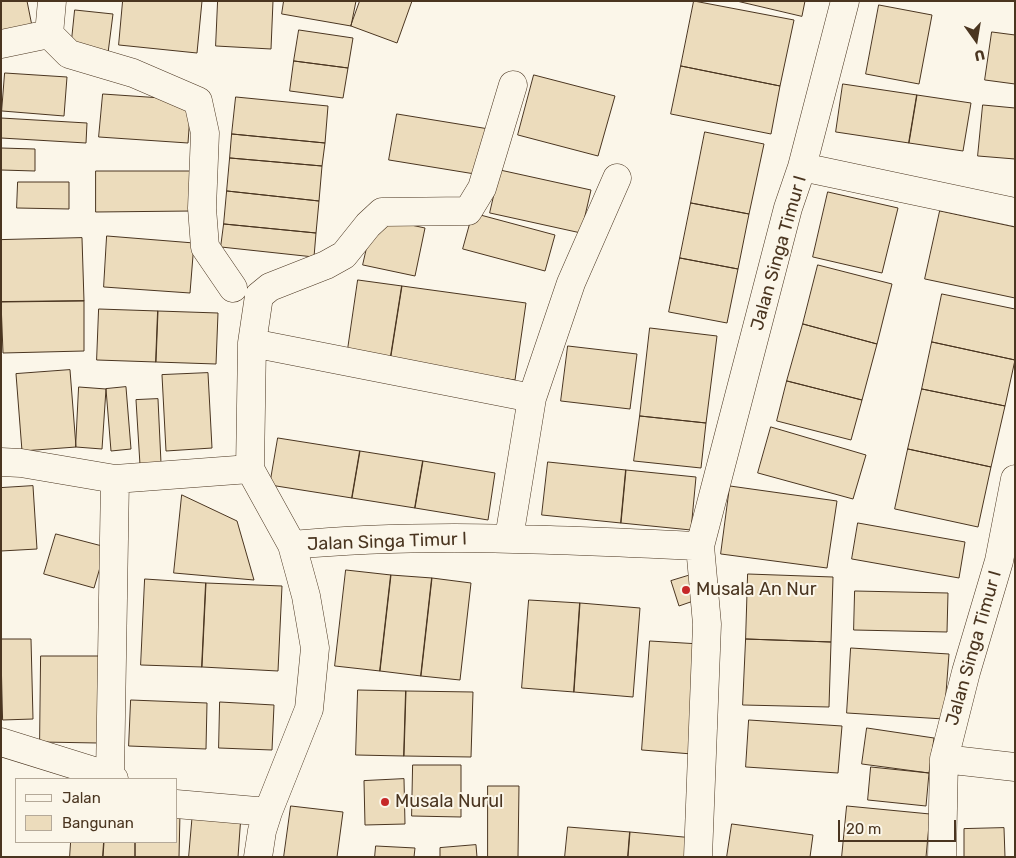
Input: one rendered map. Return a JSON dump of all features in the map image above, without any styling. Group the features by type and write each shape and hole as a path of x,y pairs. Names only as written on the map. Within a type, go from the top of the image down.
{"street":[{"path":"49,34 52,1"},
{"path":"802,167 845,1"},
{"path":"1,44 49,34"},
{"path":"49,34 69,54 133,73 198,101 205,133 202,208 206,247 233,288"},
{"path":"292,545 250,469 252,342 259,296 270,287 326,265 344,255 368,225 382,212 468,210 482,188 514,85"},
{"name":"Jalan Singa Timur I","path":"698,857 707,624 700,546 788,208 802,167 1015,212"},
{"path":"508,538 532,398 571,283 617,178"},
{"path":"252,342 532,398"},
{"path":"1,462 21,463 115,479 250,469"},
{"path":"1,742 112,778 115,479"},
{"name":"Jalan Singa Timur I","path":"942,857 944,758 966,672 1007,560 1015,479"},
{"name":"Jalan Singa Timur I","path":"258,857 262,831 268,812 309,708 315,648 306,596 292,545 347,540 508,538 700,546"},
{"path":"944,758 1015,767"},
{"path":"178,804 268,812"}],"building":[{"path":"1,1 27,1 32,26 1,32"},
{"path":"123,1 202,1 197,53 119,45"},
{"path":"218,1 273,1 271,49 216,46"},
{"path":"284,1 356,1 351,26 282,14"},
{"path":"360,1 412,1 397,43 351,26"},
{"path":"694,1 794,20 780,86 681,66"},
{"path":"737,1 805,1 802,16"},
{"path":"879,5 932,15 919,84 866,74"},
{"path":"75,10 113,14 108,53 71,49"},
{"path":"299,30 353,38 348,68 294,61"},
{"path":"992,32 1015,35 1015,84 985,80"},
{"path":"294,61 348,68 343,98 290,91"},
{"path":"681,66 780,86 771,134 671,114"},
{"path":"5,73 67,77 64,116 2,111"},
{"path":"534,75 615,96 598,156 518,135"},
{"path":"843,84 917,95 909,143 836,132"},
{"path":"103,94 191,100 188,143 99,137"},
{"path":"917,95 971,103 963,151 909,143"},
{"path":"236,97 328,106 325,143 232,134"},
{"path":"983,105 1015,108 1015,159 978,156"},
{"path":"397,114 489,129 481,175 389,160"},
{"path":"1,118 87,123 86,143 1,138"},
{"path":"705,132 764,144 749,214 691,203"},
{"path":"232,134 325,143 322,166 230,158"},
{"path":"1,148 35,149 35,171 1,170"},
{"path":"230,158 322,166 319,201 227,191"},
{"path":"500,170 591,190 581,233 490,213"},
{"path":"96,171 192,171 192,211 96,212"},
{"path":"18,182 69,182 69,209 17,208"},
{"path":"227,191 319,201 316,233 224,224"},
{"path":"828,192 898,208 882,273 813,257"},
{"path":"691,203 749,214 738,269 680,258"},
{"path":"940,211 1015,227 1015,298 925,279"},
{"path":"473,213 555,235 545,271 463,249"},
{"path":"374,217 425,228 415,276 363,265"},
{"path":"224,224 316,233 314,257 221,247"},
{"path":"107,236 194,243 190,293 104,287"},
{"path":"82,238 84,301 1,302 1,240"},
{"path":"680,258 738,269 727,323 669,312"},
{"path":"818,265 892,284 877,344 803,324"},
{"path":"358,280 402,286 390,362 347,356"},
{"path":"402,286 526,303 515,380 390,362"},
{"path":"942,294 1015,309 1015,360 932,342"},
{"path":"84,301 84,351 3,353 1,302"},
{"path":"99,309 158,311 156,362 97,360"},
{"path":"158,311 218,313 216,364 156,362"},
{"path":"803,324 877,344 862,400 787,381"},
{"path":"650,328 717,336 706,423 640,416"},
{"path":"932,342 1015,360 1005,406 922,389"},
{"path":"568,346 637,354 630,409 561,401"},
{"path":"70,370 76,447 22,451 16,374"},
{"path":"208,373 212,448 166,451 162,375"},
{"path":"787,381 862,400 851,440 777,421"},
{"path":"79,387 106,389 102,449 76,447"},
{"path":"126,387 131,449 111,451 106,389"},
{"path":"922,389 1005,406 991,467 908,449"},
{"path":"158,399 161,463 140,465 136,400"},
{"path":"640,416 706,423 701,468 634,461"},
{"path":"771,427 866,455 853,499 758,473"},
{"path":"278,438 360,451 352,498 270,485"},
{"path":"908,449 991,467 978,527 895,509"},
{"path":"360,451 423,461 415,508 352,498"},
{"path":"423,461 495,473 488,520 415,508"},
{"path":"548,462 626,470 621,523 542,515"},
{"path":"626,470 696,477 691,530 621,523"},
{"path":"33,486 37,549 1,551 1,488"},
{"path":"730,486 837,501 827,568 721,554"},
{"path":"182,495 237,521 254,580 174,573"},
{"path":"858,523 965,542 959,578 852,559"},
{"path":"56,534 106,547 94,588 44,574"},
{"path":"346,570 391,575 380,671 335,666"},
{"name":"Musala An Nur","path":"694,574 702,598 679,606 671,581"},
{"path":"748,574 833,577 831,642 746,639"},
{"path":"391,575 432,578 421,676 380,671"},
{"path":"432,578 471,583 460,680 421,676"},
{"path":"145,579 206,583 202,667 141,665"},
{"path":"206,583 282,586 278,671 202,667"},
{"path":"855,591 948,593 947,632 854,630"},
{"path":"529,600 580,603 574,692 522,688"},
{"path":"580,603 640,608 633,697 574,692"},
{"path":"1,639 31,639 33,719 3,720"},
{"path":"746,639 831,642 829,707 743,705"},
{"path":"650,641 700,644 692,754 642,750"},
{"path":"851,648 949,654 944,719 847,713"},
{"path":"41,656 99,656 98,743 40,742"},
{"path":"358,690 406,691 404,756 356,755"},
{"path":"406,691 473,692 471,757 404,756"},
{"path":"131,700 207,703 206,749 129,746"},
{"path":"220,702 274,705 272,750 219,748"},
{"path":"749,720 842,726 838,773 746,767"},
{"path":"867,728 934,738 929,773 862,764"},
{"path":"413,765 461,765 461,817 412,816"},
{"path":"871,767 929,773 926,806 868,800"},
{"name":"Musala Nurul","path":"404,779 405,824 365,825 364,781"},
{"path":"488,786 519,786 518,857 488,857"},
{"path":"291,806 343,812 337,857 284,857"},
{"path":"847,806 930,814 926,857 842,857"},
{"path":"193,811 241,815 238,857 189,857"},
{"path":"178,813 180,813 179,857 135,857 135,843 178,843"},
{"path":"732,824 813,835 810,857 727,857"},
{"path":"568,827 630,832 628,857 565,857"},
{"path":"1004,828 1005,857 964,857 964,829"},
{"path":"630,832 694,838 692,857 628,857"},
{"path":"71,843 104,843 103,857 70,857"},
{"path":"104,843 135,843 135,857 103,857"},
{"path":"476,845 477,857 440,857 440,848"},
{"path":"376,846 415,848 414,857 375,857"}],"place":[{"name":"Musala An Nur","path":"686,590"},
{"name":"Musala Nurul","path":"385,802"}]}
